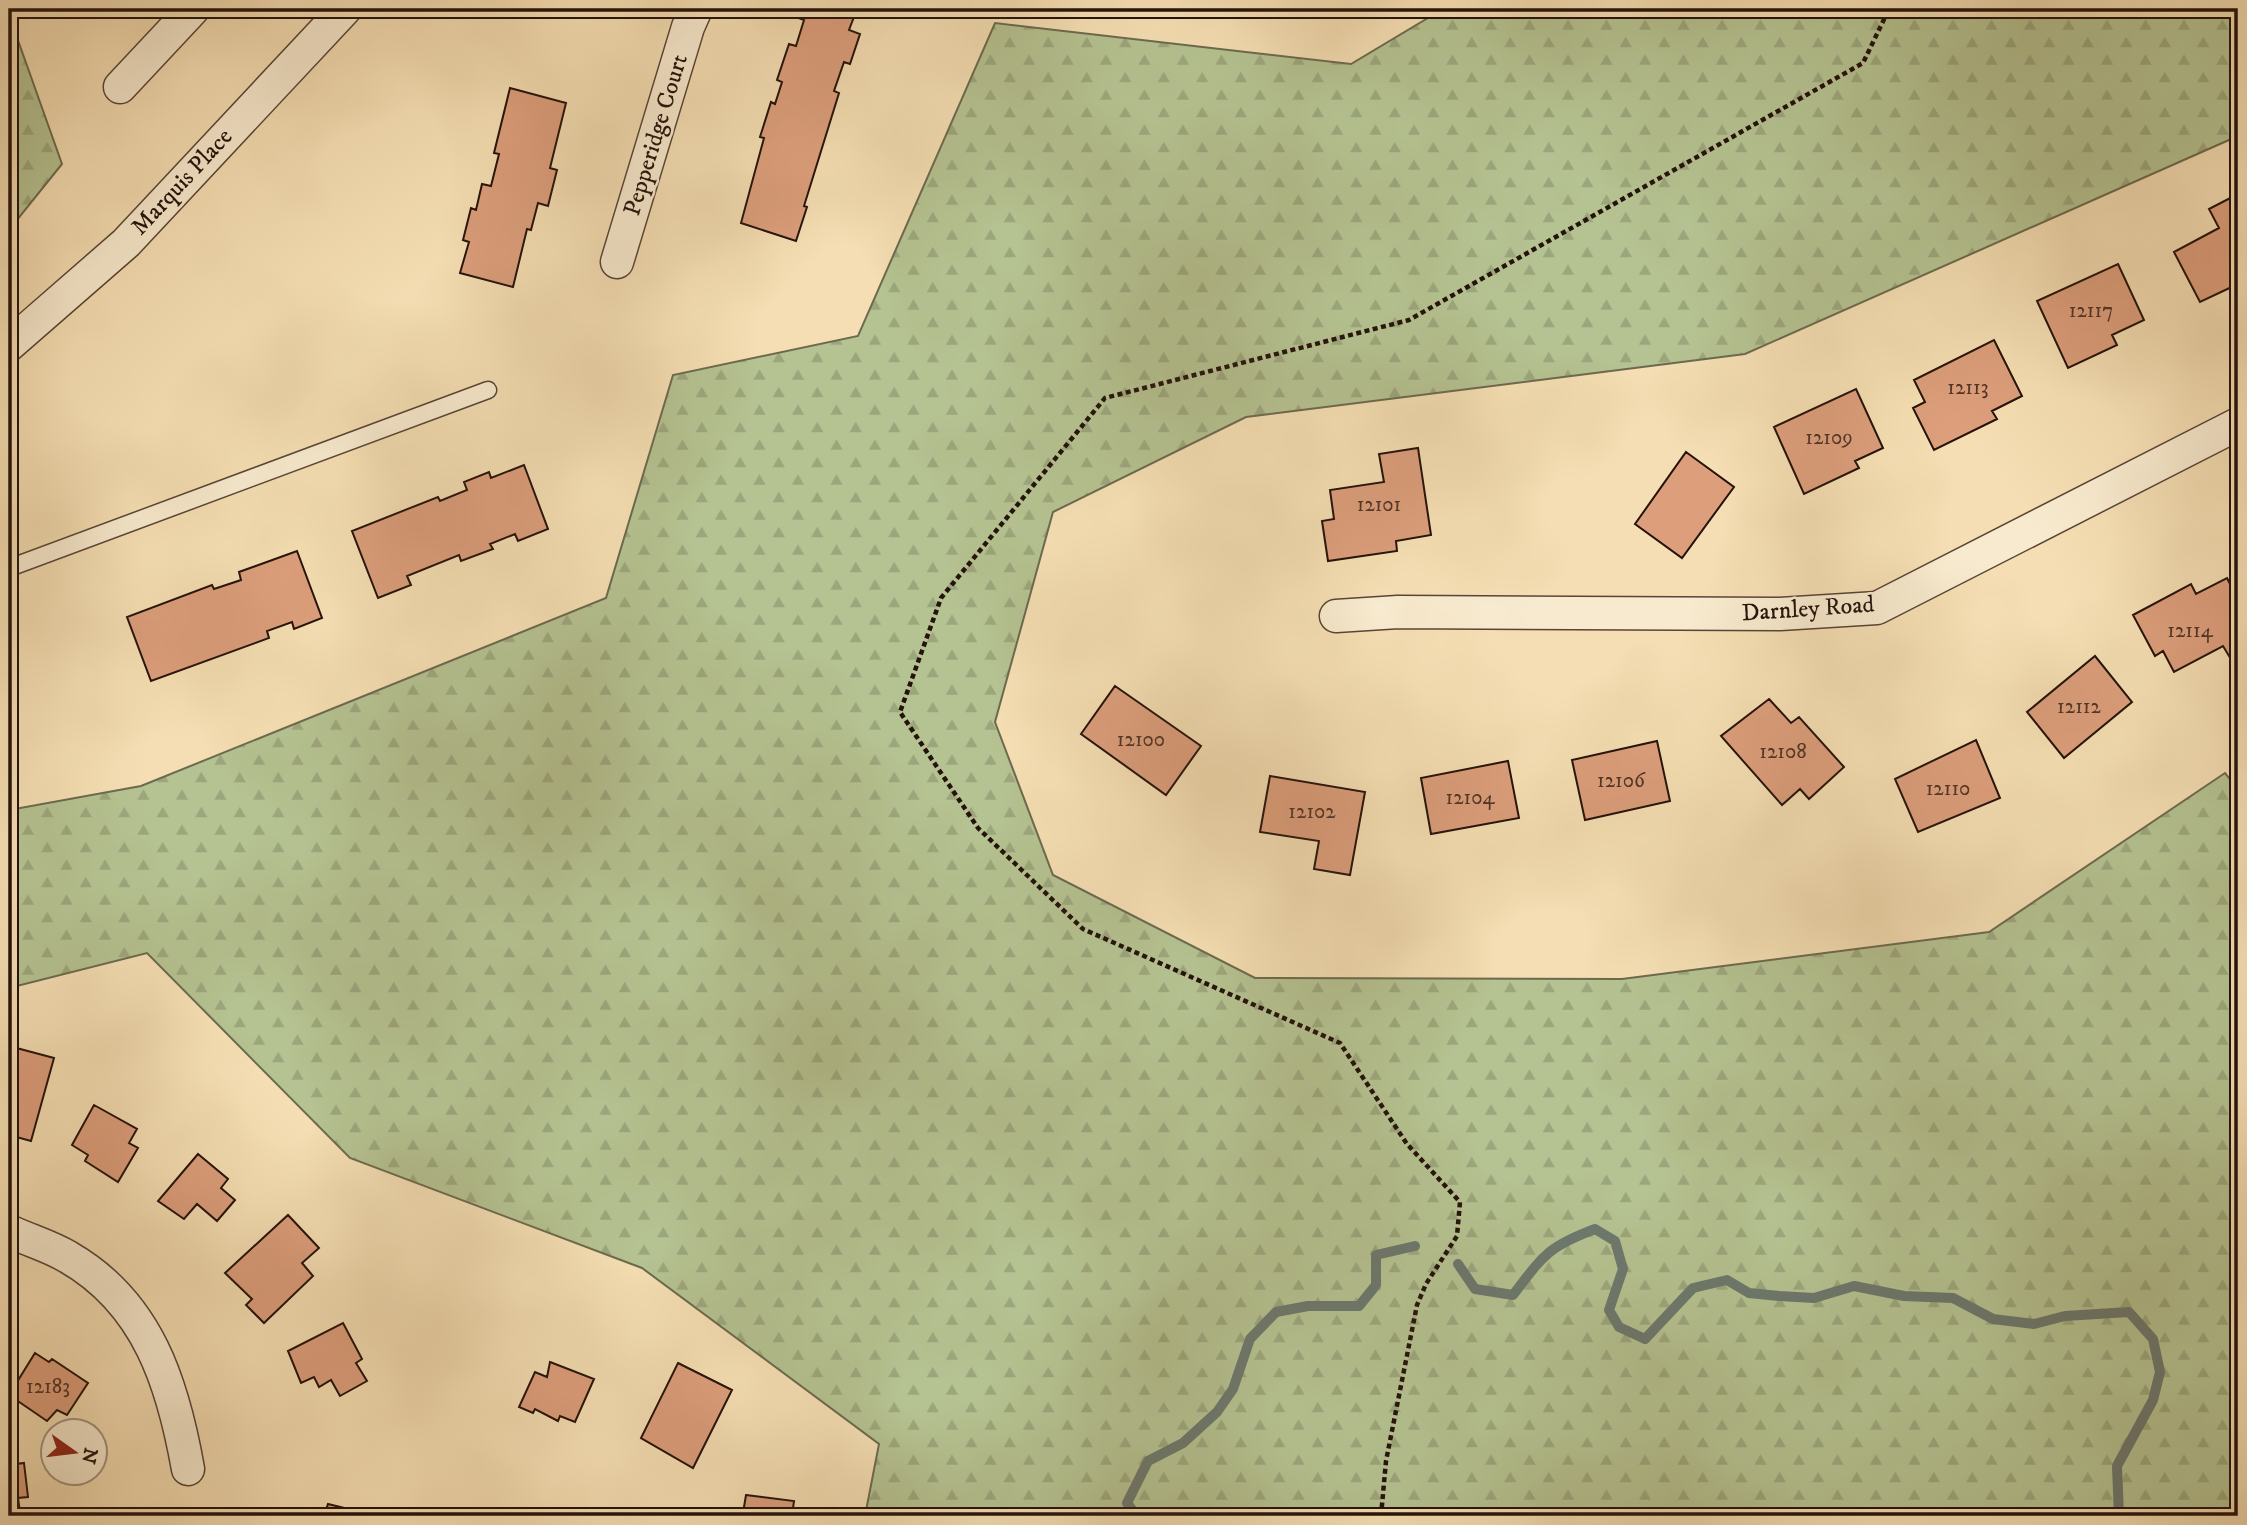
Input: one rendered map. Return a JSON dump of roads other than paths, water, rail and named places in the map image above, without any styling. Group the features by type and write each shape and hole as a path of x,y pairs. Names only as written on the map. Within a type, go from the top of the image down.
{"street":[{"path":"120,87 193,9"},
{"name":"Marquis Place","path":"9,345 126,243 345,9"},
{"name":"Pepperidge Court","path":"617,262 696,9"},
{"name":"Darnley Road","path":"1336,616 1398,612 1780,614 1877,608 2238,424"},
{"path":"9,1231 66,1255 94,1274 130,1310 153,1345 171,1390 188,1469"}],"lane":[{"path":"9,568 488,390"}],"waterway":[{"path":"1458,1264 1475,1289 1513,1295 1547,1254 1566,1241 1595,1229 1615,1241 1623,1269 1609,1310 1619,1327 1645,1339 1693,1288 1727,1280 1749,1293 1779,1296 1814,1298 1854,1286 1904,1296 1953,1298 1993,1319 2034,1324 2065,1316 2129,1312 2153,1339 2160,1372 2153,1400 2117,1466 2119,1516"},
{"path":"1137,1516 1127,1503 1148,1461 1183,1443 1217,1412 1233,1389 1250,1339 1276,1312 1308,1306 1359,1306 1376,1285 1376,1255 1415,1246"}]}
